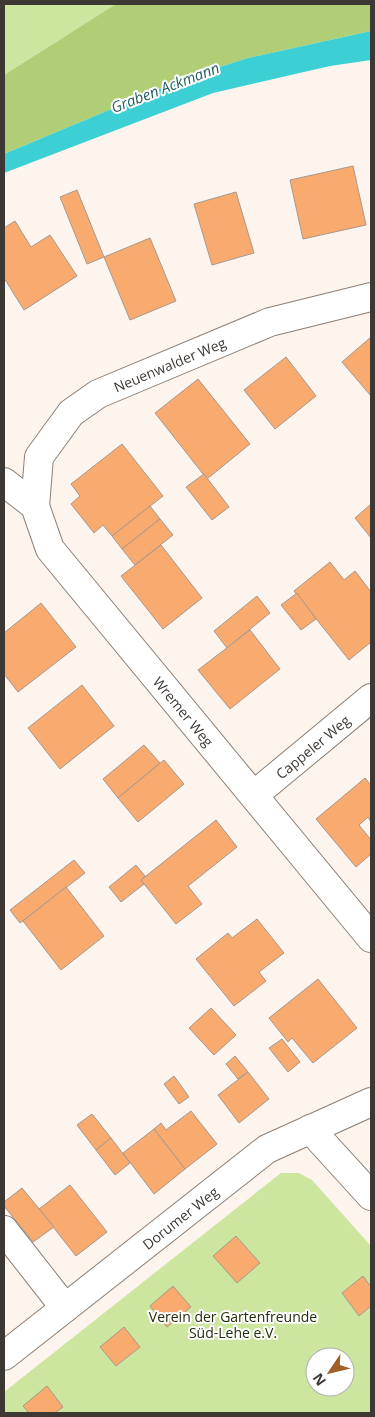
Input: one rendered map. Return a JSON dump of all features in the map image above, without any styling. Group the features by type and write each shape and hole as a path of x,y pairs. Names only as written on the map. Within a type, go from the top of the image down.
{"street":[{"name":"Neuenwalder Weg","path":"35,506 39,457 71,412 98,394 270,322 371,297"},
{"path":"4,482 35,506"},
{"name":"Wremer Weg","path":"35,506 50,548 371,938"},
{"name":"Cappeler Weg","path":"254,795 371,698"},
{"name":"Dorumer Weg","path":"4,1356 267,1149 371,1102"},
{"path":"310,1129 371,1196"},
{"path":"4,1230 65,1308"}],"green space":[{"path":"4,4 116,4 4,75"},
{"path":"116,4 371,4 371,31 248,58 188,77 4,154 4,75"},
{"name":"Verein der Gartenfreunde Süd-Lehe e.V.","path":"281,1173 299,1173 312,1180 371,1246 371,1413 4,1413 4,1392"}],"water":[{"name":"Graben Ackmann","path":"371,31 371,60 330,66 213,93 4,173 4,154 188,77 248,58"}],"building":[{"path":"353,166 366,225 303,239 290,180"},
{"path":"77,190 104,257 87,264 60,197"},
{"path":"236,192 254,253 212,265 194,204"},
{"path":"15,221 31,247 50,235 77,276 24,310 4,278 4,228"},
{"path":"150,238 176,301 130,320 104,257"},
{"path":"371,337 371,396 342,362"},
{"path":"286,357 316,396 275,429 244,390"},
{"path":"198,379 250,444 207,479 155,413"},
{"path":"122,444 163,496 112,536 103,525 94,533 71,504 80,496 71,484"},
{"path":"204,474 229,507 212,520 186,487"},
{"path":"371,504 371,538 355,518"},
{"path":"150,506 160,519 122,549 112,536"},
{"path":"160,519 173,535 135,565 122,549"},
{"path":"161,545 202,598 163,629 121,576"},
{"path":"330,562 344,580 355,571 371,592 371,642 349,660 294,591"},
{"path":"297,593 316,619 301,630 281,605"},
{"path":"257,596 270,613 227,648 214,631"},
{"path":"41,603 76,647 18,692 4,674 4,633"},
{"path":"250,630 280,669 230,709 198,670"},
{"path":"82,685 114,726 60,769 28,728"},
{"path":"144,745 160,763 118,798 103,779"},
{"path":"164,760 184,784 138,822 118,798"},
{"path":"365,778 371,785 371,822 368,817 359,825 371,840 371,854 356,867 316,819"},
{"path":"216,820 237,847 188,886 202,904 176,924 141,880"},
{"path":"74,860 85,873 20,923 10,910"},
{"path":"136,865 145,876 141,880 144,884 121,902 109,887"},
{"path":"66,887 104,936 61,970 23,921"},
{"path":"257,919 284,953 259,972 266,981 234,1006 196,959 228,933 232,938"},
{"path":"318,979 357,1028 313,1063 292,1038 288,1042 269,1018"},
{"path":"211,1008 236,1035 214,1055 189,1028"},
{"path":"282,1039 300,1062 288,1072 269,1048"},
{"path":"235,1056 248,1072 238,1079 226,1064"},
{"path":"248,1072 269,1099 239,1123 218,1095"},
{"path":"174,1076 189,1097 179,1104 164,1084"},
{"path":"191,1111 217,1144 185,1169 154,1129 161,1123 166,1130"},
{"path":"92,1114 111,1138 96,1150 77,1125"},
{"path":"154,1129 185,1169 154,1194 123,1153"},
{"path":"111,1138 130,1163 115,1175 96,1150"},
{"path":"70,1185 107,1232 76,1256 39,1209"},
{"path":"22,1188 54,1227 33,1242 4,1206 4,1202"},
{"path":"236,1236 260,1263 237,1283 213,1256"},
{"path":"363,1276 371,1287 371,1306 359,1316 342,1293"},
{"path":"173,1286 191,1307 167,1327 150,1306"},
{"path":"124,1327 140,1347 116,1366 100,1347"},
{"path":"47,1386 63,1407 55,1413 29,1413 23,1406"}]}
